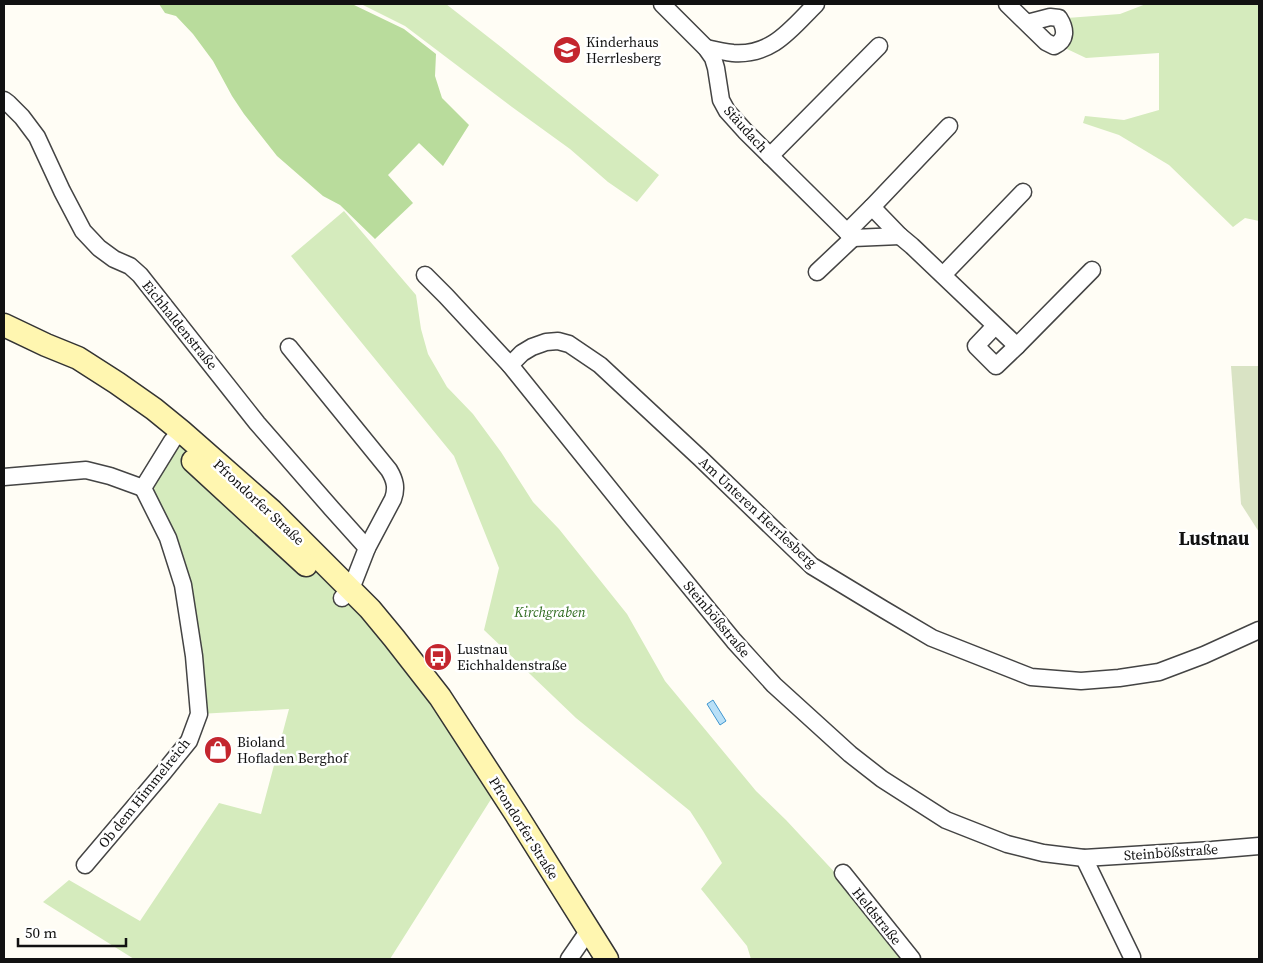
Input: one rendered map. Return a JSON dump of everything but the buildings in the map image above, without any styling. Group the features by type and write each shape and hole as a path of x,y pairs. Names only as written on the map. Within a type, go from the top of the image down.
{"street":[{"name":"Stäudach","path":"662,4 706,48 713,58 721,100 727,111 850,235"},
{"path":"706,48 731,53 748,53 768,47 782,38 816,4"},
{"path":"1007,4 1027,23"},
{"name":"Stäudach","path":"770,156 878,46"},
{"name":"Eichhaldenstraße","path":"4,100 22,117 37,137 83,231 99,248 114,259 130,266 140,275 257,422 367,548"},
{"path":"817,272 872,207 949,126"},
{"path":"943,275 1023,192"},
{"path":"872,207 900,236 1017,346"},
{"path":"850,235 900,236"},
{"path":"995,326 976,346 996,366 1092,270"},
{"name":"Steinbößstraße","path":"425,275 510,365 734,641 774,685 843,749 882,779 946,820 1007,844 1042,853 1084,858 1259,846"},
{"name":"Pfrondorfer Straße","path":"4,325 78,358 124,388 177,436 272,511 347,594 370,609 440,697 607,959"},
{"name":"Am Unteren Herrlesberg","path":"510,365 532,347 546,342 558,341 569,344 600,365 812,566 932,638 1031,677 1081,680 1119,678 1159,672 1204,655 1259,630"},
{"path":"289,347 382,461 394,478 396,485 394,496 367,548 347,594"},
{"path":"4,477 86,470 110,476 143,488 177,436"},
{"name":"Ob dem Himmelreich","path":"85,865 189,741 199,714 194,656 183,586 168,538 143,488"},
{"path":"1084,858 1132,957"},
{"name":"Heldstraße","path":"843,873 912,959"},
{"path":"569,959 590,930"}],"green space":[{"path":"159,4 352,4 404,29 436,54 435,76 442,98 469,125 443,166 419,143 388,175 413,203 375,239 340,205 323,196 277,156 244,114 213,61 193,34 176,16 165,13"},
{"path":"361,4 446,4 659,175 637,202 608,182 570,149 405,26"},
{"path":"1146,4 1259,4 1259,221 1245,218 1233,227 1169,165 1119,135 1083,123 1085,116 1124,120 1159,110 1159,53 1086,58 1067,49 1060,43 1067,18 1120,14"},
{"name":"Kirchgraben","path":"344,211 416,295 421,329 428,354 447,387 473,414 501,452 533,502 559,529 627,614 665,681 756,791 839,877 912,959 751,959 747,946 701,889 722,863 690,811 576,718 484,630 499,568 454,456 291,256"},
{"path":"1231,366 1259,366 1259,532 1241,504"},
{"path":"181,431 351,589 500,785 390,959 134,959 43,902 69,880 140,921 219,803 261,814 289,709 199,714 183,585 143,488"}],"water":[{"path":"713,700 726,721 720,725 707,704"}],"place":[{"name":"Kinderhaus Herrlesberg","path":"567,50"},
{"name":"Lustnau Eichhaldenstraße","path":"438,657"},
{"name":"Bioland Hofladen Berghof","path":"218,750"}],"district":[{"name":"Lustnau","path":"1214,538"}]}
